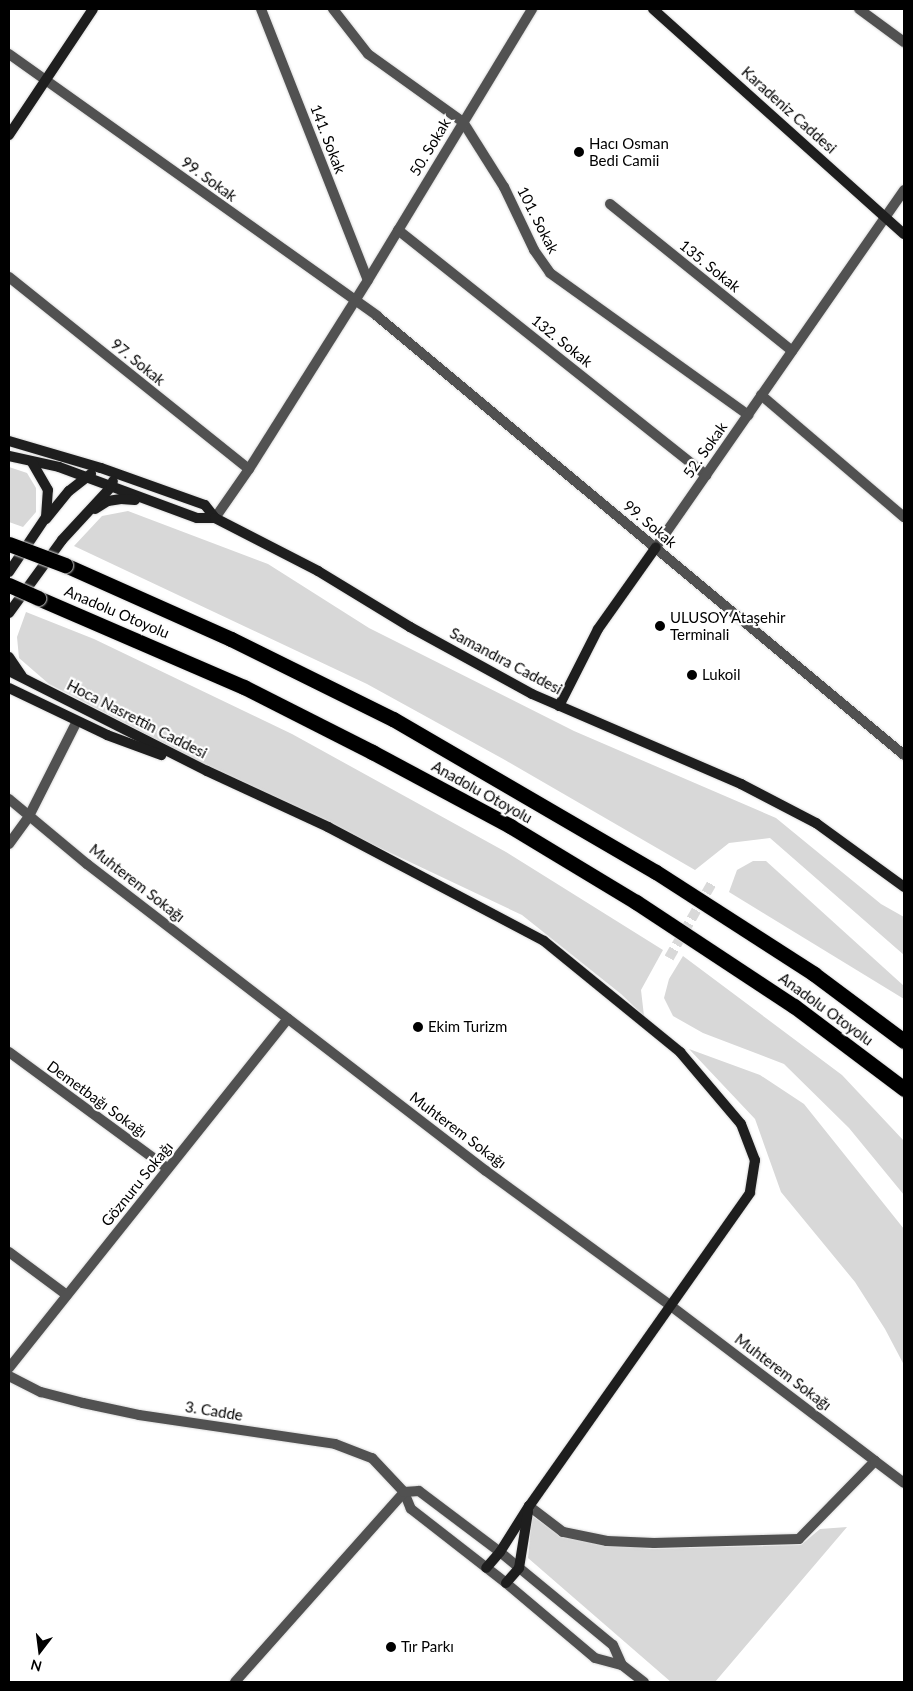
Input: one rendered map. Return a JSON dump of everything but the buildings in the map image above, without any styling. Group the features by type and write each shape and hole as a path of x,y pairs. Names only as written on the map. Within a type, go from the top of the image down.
{"highway":[{"name":"Anadolu Otoyolu","path":"9,544 65,565 231,639 393,719 656,872 814,974 904,1042"},
{"name":"Anadolu Otoyolu","path":"9,585 244,687 372,752 510,826 636,902 794,1006 904,1089"}],"street":[{"path":"9,135 93,9"},
{"name":"141. Sokak","path":"261,9 368,280"},
{"name":"101. Sokak","path":"333,9 368,54 463,122 504,187 534,250 550,273 748,415"},
{"name":"50. Sokak","path":"215,518 249,469 368,280 532,9"},
{"name":"Karadeniz Caddesi","path":"653,9 904,234"},
{"path":"859,9 904,42"},
{"name":"99. Sokak","path":"9,54 377,316 904,754"},
{"name":"52. Sokak","path":"560,706 598,629 904,190"},
{"name":"135. Sokak","path":"610,204 792,351"},
{"name":"132. Sokak","path":"398,230 706,475"},
{"name":"97. Sokak","path":"9,278 249,469"},
{"path":"762,395 904,517"},
{"path":"9,441 101,468 205,505 215,518"},
{"name":"Samandıra Caddesi","path":"9,456 86,477 197,518 215,518 318,571 410,627 560,706 662,748 750,788 816,823 904,887"},
{"path":"32,462 48,490 46,517 39,530"},
{"path":"9,572 69,492 86,477 101,468"},
{"path":"9,613 62,540 111,487 114,473"},
{"path":"87,513 108,501 121,498 150,501"},
{"name":"Hoca Nasrettin Caddesi","path":"9,657 22,677"},
{"name":"Hoca Nasrettin Caddesi","path":"9,671 74,706 206,771"},
{"name":"Hoca Nasrettin Caddesi","path":"9,688 107,735 206,771"},
{"path":"9,844 28,816 77,721"},
{"path":"206,771 328,827 544,942 680,1052 741,1124 755,1160 750,1192 529,1506 500,1552 486,1568"},
{"name":"Muhterem Sokağı","path":"9,799 28,816 288,1019 486,1171 671,1306 904,1483"},
{"name":"Göznuru Sokağı","path":"9,1368 288,1019"},
{"name":"Demetbağı Sokağı","path":"9,1052 168,1169"},
{"path":"9,1252 67,1295"},
{"name":"3. Cadde","path":"9,1376 41,1392 139,1415 334,1444 372,1458 404,1492 411,1509 506,1583 595,1658 622,1665"},
{"path":"529,1506 564,1532 606,1541 654,1543 799,1539 875,1461"},
{"path":"236,1682 404,1492 419,1491 500,1552 612,1645 622,1665 644,1682"},
{"path":"506,1583 519,1568 529,1506"}],"shaded area":[{"path":"9,467 27,473 36,488 36,512 23,527 9,522"},
{"path":"128,511 268,564 369,628 574,731 776,818 881,904 904,917 904,955 770,838 729,843 695,870 505,760 367,684 74,546 102,516"},
{"path":"26,612 94,639 292,734 506,852 663,950 641,990 644,1016 621,994 522,915 223,774 49,684 19,658 17,637"},
{"path":"753,861 766,861 904,986 904,999 729,892 737,870"},
{"path":"683,956 842,1075 904,1141 904,1195 849,1128 784,1064 703,1033 673,1016 664,998 669,979"},
{"path":"689,1049 760,1075 804,1104 904,1229 904,1365 885,1329 855,1282 781,1192 755,1119"},
{"path":"532,1516 563,1537 650,1549 801,1545 820,1529 847,1527 715,1682 671,1682 528,1558"}],"tunnel":[{"path":"669,958 712,883"}],"place":[{"name":"Hacı Osman Bedi Camii","path":"579,152"},
{"name":"ULUSOY Ataşehir Terminali","path":"660,626"},
{"name":"Lukoil","path":"692,675"},
{"name":"Ekim Turizm","path":"418,1027"},
{"name":"Tır Parkı","path":"391,1647"}]}
